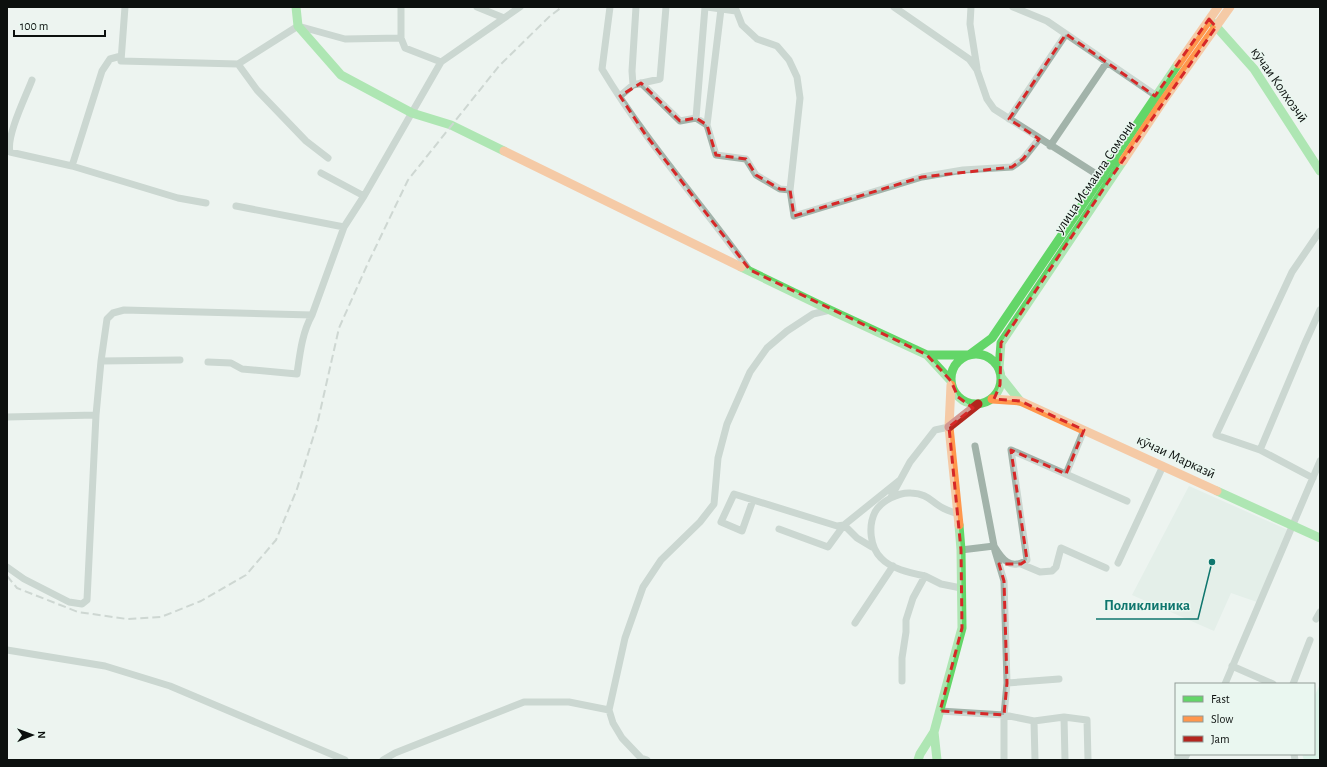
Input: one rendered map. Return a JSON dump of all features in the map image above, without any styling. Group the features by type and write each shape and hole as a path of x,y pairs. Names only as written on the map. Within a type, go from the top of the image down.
{"main road":[{"path":"296,7 298,26 341,75 412,113 451,125 830,310 927,355 938,356 976,354 990,358 1020,401"},
{"path":"918,760 920,754 934,732 962,628 961,550 949,427 951,373 954,366 960,359 992,338 1104,179 1218,7"},
{"path":"1159,98 1216,27 1230,7"},
{"name":"кӯчаи Колхозчӣ","path":"1209,19 1254,69 1320,171"},
{"name":"улица Исмаила Сомони","path":"1000,372 1001,343 1104,179"},
{"path":"927,355 951,383 958,398 964,402 978,404 985,403 992,399 997,393 1000,385 1000,372"},
{"path":"992,399 1020,401"},
{"name":"кӯчаи Марказӣ","path":"1020,401 1320,538"},
{"path":"949,427 978,404"},
{"path":"934,732 937,760"}],"street":[{"path":"125,7 121,61 238,64 298,26 345,39 401,38"},
{"path":"401,7 401,38 405,48 441,62"},
{"path":"476,7 504,18"},
{"path":"208,362 231,363 242,368 297,374 302,340 344,226 364,196 441,62 520,7"},
{"path":"610,7 602,69 645,134 724,234 750,270"},
{"path":"636,7 632,70 637,84 680,121 696,118 707,125"},
{"path":"620,96 637,84 660,79 666,7"},
{"path":"696,118 706,7 736,9 742,25 757,39 777,46 788,60 797,77 800,98 790,190 794,216 922,177 963,170 1012,167 1023,159 1039,139"},
{"path":"894,7 969,59 977,70"},
{"path":"971,7 970,24 977,70 987,98 994,109 1104,179"},
{"path":"1013,7 1047,21 1159,98"},
{"path":"721,9 707,125 716,155 746,159 756,175 780,189 790,190"},
{"path":"1009,119 1066,34"},
{"path":"72,166 102,72 110,59 121,56"},
{"path":"1050,146 1107,62"},
{"path":"238,64 257,90 306,141 328,158"},
{"path":"32,80 12,131 9,148 10,152 72,166 178,198 206,203"},
{"path":"321,173 364,196"},
{"path":"236,206 344,226"},
{"path":"1313,478 1260,450 1216,435 1292,272 1320,231"},
{"path":"7,567 24,579 69,602 82,604 87,600 96,415 107,319 113,313 124,310 312,315"},
{"path":"648,760 641,758 622,738 612,723 609,710 626,638 643,587 661,560 700,522 714,504 718,458 727,424 750,372 766,348 787,331 813,314 830,310"},
{"path":"1260,450 1320,310"},
{"path":"101,361 180,360"},
{"path":"7,417 96,415"},
{"path":"872,547 871,528 875,512 891,497 910,462 935,430 949,427"},
{"path":"1066,474 1084,430"},
{"path":"975,446 994,546 1004,581 1007,683 1004,715 1004,760"},
{"path":"1022,564 1027,560 1011,450 1127,501"},
{"path":"1224,683 1320,461"},
{"path":"1118,563 1163,466"},
{"path":"779,529 828,547 844,525 900,480"},
{"path":"891,497 910,493 927,497 940,507 958,514"},
{"path":"753,500 742,531 721,522 734,494 837,526 844,525"},
{"path":"844,525 857,538 872,547 881,559 893,566 926,576 941,584 961,588"},
{"path":"961,550 994,546"},
{"path":"994,546 1002,559 1010,564 1022,564 1040,572 1052,571 1056,567 1061,548 1106,568"},
{"path":"855,623 893,566"},
{"path":"902,681 902,658 906,632 906,620 913,598 926,576"},
{"path":"1316,619 1320,612"},
{"path":"1293,683 1310,640"},
{"path":"7,650 105,666 170,686 345,760"},
{"path":"1232,666 1271,683"},
{"path":"1007,683 1059,679"},
{"path":"383,760 395,753 524,702 569,702 609,710"},
{"path":"940,711 1004,715 1034,721 1064,718 1087,720 1088,760"},
{"path":"1064,718 1065,760"},
{"path":"1034,721 1036,760"}],"highlighted area":[{"path":"1209,19 1216,27 1108,182 1001,343 1000,385 994,399 1020,401 1084,430 1066,474 1011,450 1027,560 1021,564 999,564 1004,581 1007,683 1004,715 940,711 962,628 961,550 949,427 973,408 958,397 951,381 927,355 750,270 645,134 620,96 641,83 680,121 696,118 707,125 716,155 746,159 756,175 780,189 790,190 794,216 922,177 1012,167 1023,159 1039,139 1009,119 1066,34 1155,96"}],"shaded area":[{"path":"1189,486 1288,530 1257,602 1231,593 1214,631 1132,595"}],"green space":[{"path":"1320,684 1320,760 1304,760 1302,755 1315,755 1315,695"}],"railway":[{"path":"7,576 17,588 78,612 127,619 161,617 201,601 246,575 276,540 297,489 317,425 339,328 408,180 499,66 550,16 562,7"}],"traffic: fast":[{"path":"296,7 298,26 341,75 412,113 451,125 504,151"},
{"path":"1213,23 1254,69 1320,171"},
{"path":"969,355 992,338 1178,64"},
{"path":"999,368 1001,343 1123,161"},
{"path":"741,267 927,355 967,355"},
{"path":"971,354 981,354 994,361 1001,374 1001,379 1001,384 994,397 981,404 971,404 962,400 955,393 951,384 951,374 955,365 962,358 971,354"},
{"path":"927,355 951,381"},
{"path":"1001,377 1020,401"},
{"path":"1217,491 1320,538"},
{"path":"918,760 920,754 934,732 962,628 961,550 959,525"},
{"path":"934,732 937,760"}],"traffic: slow":[{"path":"1178,64 1218,7"},
{"path":"1123,161 1163,101 1230,7"},
{"path":"504,151 741,267"},
{"path":"951,385 949,427 959,525"},
{"path":"992,399 1020,401 1217,491"}],"traffic: jam":[{"path":"949,427 978,404"}],"place":[{"name":"Поликлиника","path":"1212,562"}]}
